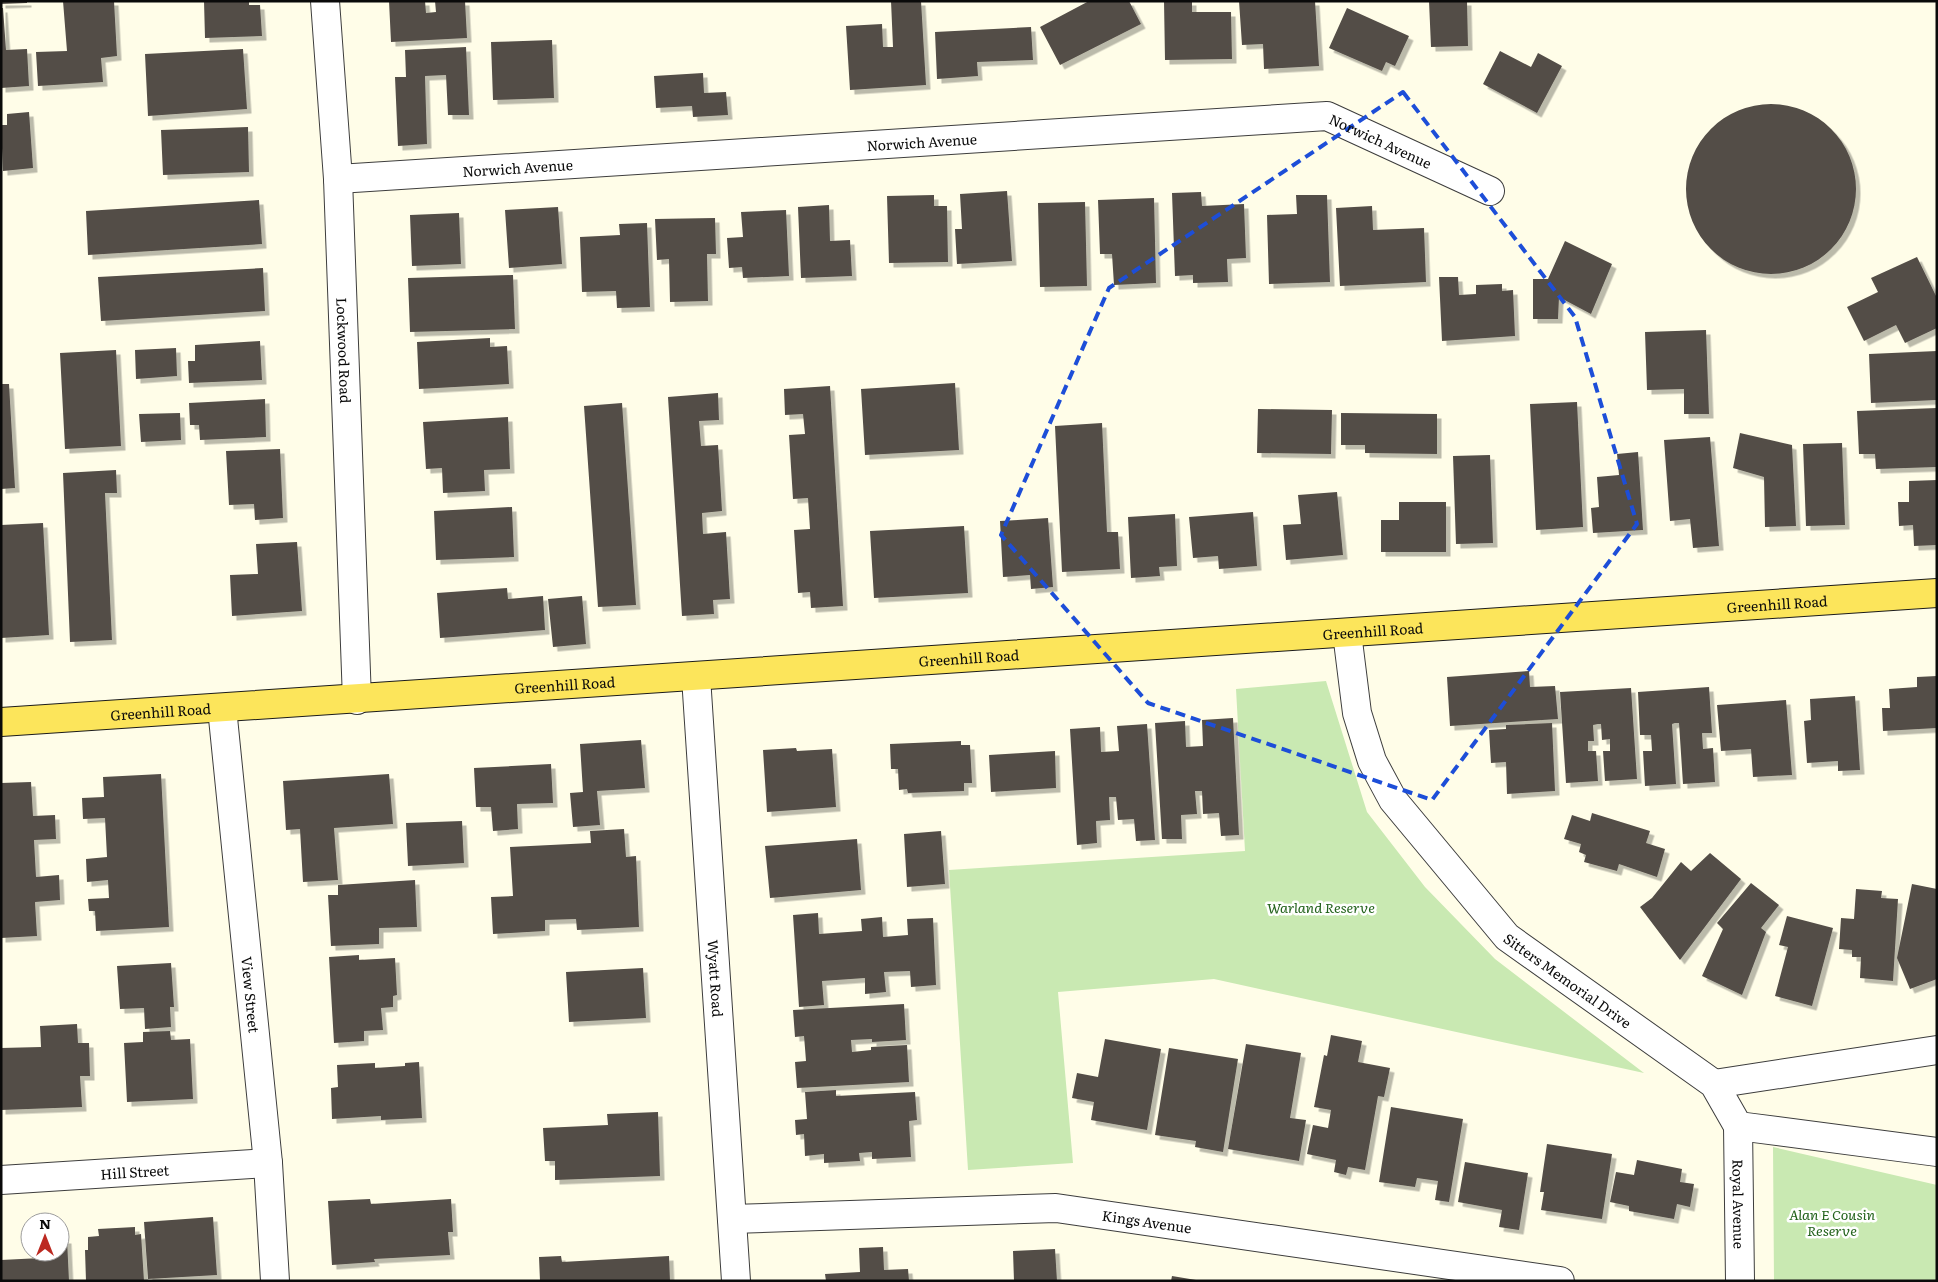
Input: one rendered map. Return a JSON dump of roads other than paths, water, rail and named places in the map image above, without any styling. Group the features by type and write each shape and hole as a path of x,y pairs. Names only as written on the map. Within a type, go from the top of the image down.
{"main road":[{"name":"Greenhill Road","path":"1,722 356,700 1937,593"}],"street":[{"name":"Lockwood Road","path":"325,1 338,179 356,700"},
{"name":"Norwich Avenue","path":"338,179 1327,116 1490,191"},
{"name":"Sitters Memorial Drive","path":"1347,633 1357,713 1372,761 1393,800 1507,937 1714,1084 1738,1126"},
{"name":"Wyatt Road","path":"696,677 736,1281"},
{"name":"View Street","path":"222,708 268,1163 275,1281"},
{"path":"1714,1084 1937,1050"},
{"path":"1738,1126 1937,1152"},
{"name":"Royal Avenue","path":"1738,1126 1740,1281"},
{"name":"Hill Street","path":"1,1180 268,1163"},
{"name":"Kings Avenue","path":"732,1219 1056,1208 1560,1281"}],"park label":[{"name":"Warland Reserve","path":"1321,907"},
{"name":"Alan E Cousin Reserve","path":"1832,1222"}]}
